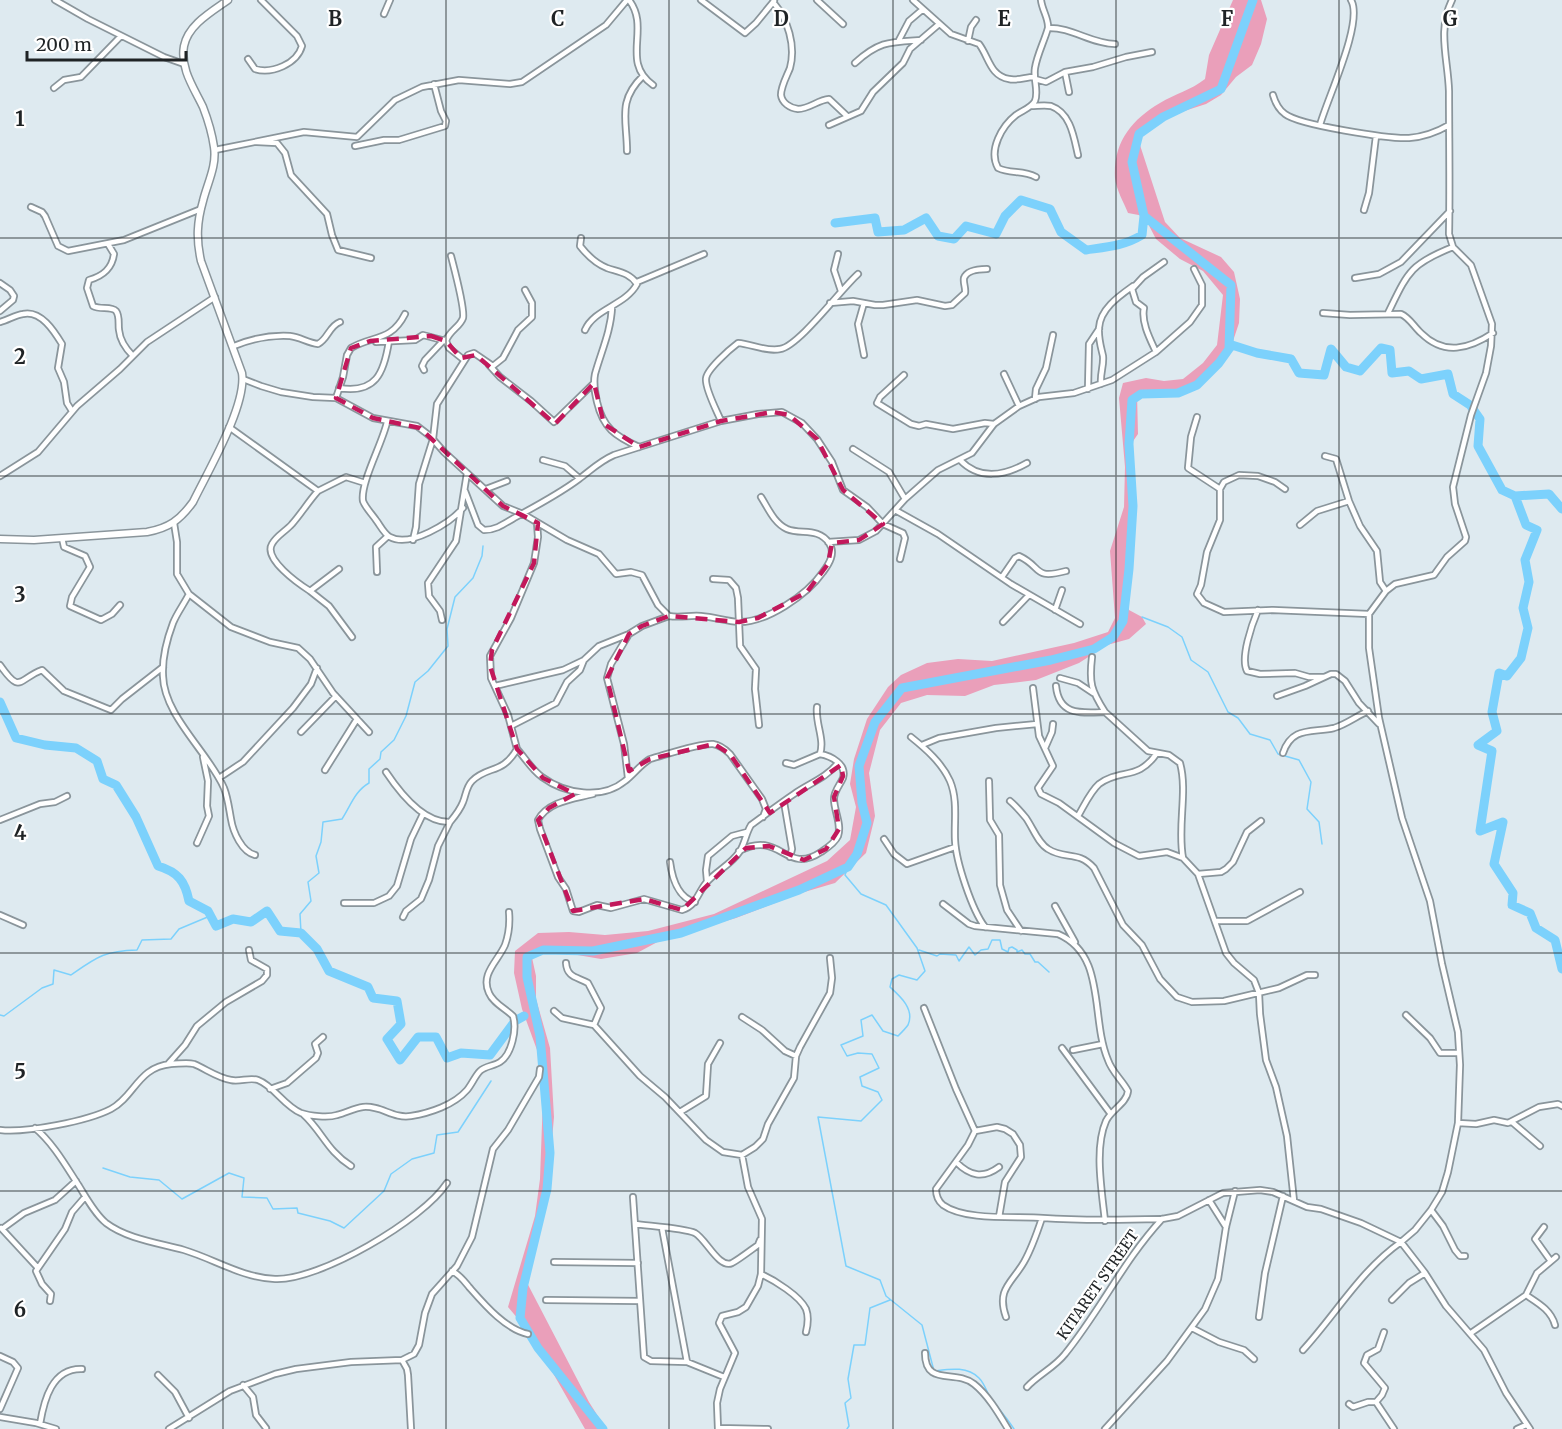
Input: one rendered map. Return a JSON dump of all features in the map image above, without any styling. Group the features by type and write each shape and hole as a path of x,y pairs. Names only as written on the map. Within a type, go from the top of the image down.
{"street":[{"path":"55,0 121,36 184,64"},
{"path":"0,539 15,541 147,532 174,524 193,502 229,427 240,400 243,378 234,346 201,261 197,243 198,224 213,169 215,150 209,124 184,64 184,47 190,32 196,24 228,0"},
{"path":"248,59 255,69 261,71 274,69 296,58 302,46 297,36 261,0"},
{"path":"384,14 390,0"},
{"path":"215,150 304,132 357,137 395,100 414,90 459,80 510,84 522,82 606,25 628,0 636,9 638,20 637,67 653,85"},
{"path":"700,0 745,33 774,1 784,17 791,42 791,64 781,93 783,101 792,107 802,108 829,99 847,116"},
{"path":"817,0 843,24"},
{"path":"913,0 938,25 956,38 979,44 992,69 1009,79 1034,78 1046,82 1065,72 1152,52"},
{"path":"1036,177 1028,173 1003,171 998,168 994,157 998,139 1008,123 1030,106 1036,98 1034,78 1036,61 1048,28 1041,0"},
{"path":"1320,125 1347,47 1354,17 1351,0"},
{"path":"1303,1350 1372,1268 1387,1252 1415,1230 1431,1210 1442,1192 1458,1123 1458,1032 1430,901 1402,818 1381,726 1371,669 1368,626 1369,614 1386,591 1402,581 1430,578 1447,557 1465,541 1465,530 1455,504 1453,487 1470,415 1486,373 1492,333 1490,315 1472,265 1454,247 1449,234 1451,149 1449,88 1443,38 1446,11 1452,0"},
{"path":"899,40 909,21 922,10"},
{"path":"968,41 970,27 976,20"},
{"path":"829,125 861,111 873,92 899,68 910,49 938,25"},
{"path":"1048,28 1065,30 1103,44 1115,44"},
{"path":"54,88 64,80 81,76 121,36"},
{"path":"855,63 881,44 899,40 921,40"},
{"path":"1065,72 1069,92"},
{"path":"627,151 624,111 630,89 643,76"},
{"path":"355,146 384,140 399,140 445,126 446,121 434,84"},
{"path":"1273,94 1281,111 1300,122 1376,136 1411,138 1441,130 1449,125"},
{"path":"1030,106 1051,106 1060,112 1071,128 1078,155"},
{"path":"1364,210 1369,193 1376,136"},
{"path":"254,142 279,144 285,153 291,175 325,210 338,250 370,258"},
{"path":"31,207 42,212 56,244 68,251 124,240 201,209"},
{"path":"1355,278 1379,274 1401,262 1450,211"},
{"path":"581,238 580,246 602,266 625,274 637,282"},
{"path":"108,243 114,254 112,263 104,274 89,280 87,288 93,306 115,310 121,337 133,356"},
{"path":"1388,313 1410,271 1424,259 1454,247"},
{"path":"585,330 591,320 633,290 637,282 704,254"},
{"path":"838,254 834,270 842,291"},
{"path":"424,370 422,366 425,360 445,341 463,318 450,256"},
{"path":"1088,389 1089,344 1099,329 1102,316 1112,303 1164,262"},
{"path":"830,303 846,300 883,305 917,300 938,306 952,305 965,293 964,279 966,276 975,270 987,269"},
{"path":"828,542 859,540 876,531 905,499 938,470 972,453 994,424 1019,406 1047,395 1066,394 1101,384 1122,375 1156,352 1190,322 1202,305 1202,285 1194,269"},
{"path":"721,421 706,381 708,372 738,343 776,350 783,349 797,339 858,274"},
{"path":"0,283 14,296 0,310"},
{"path":"1133,286 1134,298 1137,304 1144,308 1147,330 1156,352"},
{"path":"489,364 493,366 499,362 518,330 532,316 532,303 525,290"},
{"path":"0,476 38,452 54,436 72,411 154,337 215,297"},
{"path":"864,303 858,324 864,355"},
{"path":"612,307 611,323 594,383 598,407 604,424 618,436 639,447"},
{"path":"0,322 26,313 36,316 49,325 62,344 58,368 64,382 67,403 72,411"},
{"path":"1323,313 1350,315 1388,313 1406,316 1434,344 1454,348 1466,347 1492,333"},
{"path":"336,398 344,377 349,351 355,345 380,338 395,328 405,314"},
{"path":"234,346 256,339 278,336 291,336 318,344 340,322"},
{"path":"1099,329 1103,358 1100,373 1101,384"},
{"path":"370,341 415,340 423,335 445,341 449,348 464,360"},
{"path":"1035,399 1036,389 1046,368 1053,335"},
{"path":"339,388 360,389 367,387 376,379 383,368 389,341"},
{"path":"413,540 419,484 433,439 439,399 468,355 474,353 489,364 500,377 554,422 594,383"},
{"path":"1004,374 1019,406"},
{"path":"904,375 880,397 877,403 912,424 953,429 985,423 994,424"},
{"path":"243,378 281,392 336,398 373,418 417,426 503,506 599,554 616,574 631,572 642,575 658,605 669,616"},
{"path":"465,491 478,525 484,531 502,526 523,514 601,461 721,421 773,412 789,414 802,423 824,448 843,490 867,507 883,524 903,533 905,538 900,559"},
{"path":"1197,417 1191,437 1188,468 1220,489"},
{"path":"387,422 385,433 365,483 364,502 388,536 400,540 413,540 449,520 463,508"},
{"path":"229,427 318,491"},
{"path":"853,449 890,472 905,499"},
{"path":"1325,456 1336,459 1349,501 1360,526 1377,551 1380,582 1386,591"},
{"path":"543,460 565,466 579,478"},
{"path":"960,460 974,471 989,474 1008,471 1027,463"},
{"path":"442,620 440,611 429,596 428,583 456,541 467,473"},
{"path":"1285,489 1266,478 1246,475 1228,479 1220,489 1220,520 1207,552 1201,585 1197,594 1204,603 1220,611 1369,614"},
{"path":"352,637 329,606 293,580 272,558 270,547 318,491 346,477 365,483"},
{"path":"486,489 507,481"},
{"path":"495,686 563,670 584,660 599,646 669,616 700,616 739,622 749,621 785,606 807,592 828,564 832,549 828,542 813,532 784,528 771,515 761,497"},
{"path":"1300,525 1317,511 1349,501"},
{"path":"895,510 938,534 1002,577 1080,624"},
{"path":"536,522 538,537 534,563 511,618 490,656 491,678 504,705 517,749 543,778 569,789 593,794"},
{"path":"174,524 177,542 177,574 189,594 231,627 270,642 298,648 310,659 336,696 369,732"},
{"path":"377,572 376,547 388,536"},
{"path":"62,538 64,547 85,556 90,567 72,597 70,606 87,616 101,620 112,614 120,605"},
{"path":"1002,577 1015,558 1019,556 1040,573 1049,575 1066,571"},
{"path":"310,591 339,569"},
{"path":"713,579 729,580 734,584 738,598 741,650 756,669 755,689 759,726"},
{"path":"1055,609 1062,590"},
{"path":"189,594 167,640 163,667 164,688 174,710 219,778 226,794 232,828 245,848 255,855"},
{"path":"1003,622 1029,594"},
{"path":"1258,610 1247,641 1244,665 1247,671 1260,674 1295,673 1309,677 1324,677"},
{"path":"628,778 624,744 607,678 611,664 629,634"},
{"path":"1092,657 1093,693 1105,712 1149,751 1176,758 1180,763 1183,773 1181,836 1183,858"},
{"path":"511,726 556,703 567,682 580,670 584,660"},
{"path":"0,666 12,681 17,683 42,670 64,691 111,711 122,699 163,667"},
{"path":"219,778 243,762 293,708 311,684 316,668"},
{"path":"1277,696 1331,674 1340,676 1359,703 1381,726"},
{"path":"1060,678 1078,683 1093,693"},
{"path":"1056,686 1057,695 1066,708 1075,712 1105,712"},
{"path":"1033,688 1039,736 1053,766 1038,790 1041,794 1059,802 1102,836 1139,856 1167,852 1183,858 1198,874 1226,953 1254,980 1259,993 1266,1060 1276,1087 1287,1136 1294,1201"},
{"path":"301,732 336,696"},
{"path":"817,707 822,747 820,754"},
{"path":"1283,753 1288,740 1293,737 1320,729 1336,728 1368,711"},
{"path":"325,770 357,719"},
{"path":"1045,748 1053,723"},
{"path":"922,746 939,738 996,728 1037,724"},
{"path":"911,737 935,758 950,781 954,796 955,847 975,913 985,927"},
{"path":"762,819 766,809 762,799 730,754 724,748 714,744 704,744 650,759 625,782 554,805 538,820 558,877 566,889 573,910 579,912 597,905 611,908 644,899 682,910 695,902 707,881 723,870 739,852 751,825 762,819 822,778 838,763"},
{"path":"403,917 406,911 421,899 429,880 438,846 450,822 462,806 467,787 483,773 503,766 512,758 517,749"},
{"path":"1078,816 1099,784 1144,769 1157,753"},
{"path":"196,843 209,816 208,781 202,754"},
{"path":"739,852 754,845 761,845 774,847 790,857 804,860 811,858 834,842 838,836 834,796 844,772 838,763 820,754 794,765 786,763"},
{"path":"386,772 394,784 423,814 435,821 450,822"},
{"path":"988,781 990,820 999,836 1000,885 1008,910 1021,931"},
{"path":"0,820 67,796"},
{"path":"1010,801 1048,849 1079,856 1094,868 1117,916 1142,945 1160,979 1173,994 1192,1002 1204,1003 1279,988 1307,975 1315,975"},
{"path":"784,802 792,849 790,857"},
{"path":"344,903 374,903 389,897 397,886 411,839 423,814"},
{"path":"1198,874 1221,872 1226,869 1233,862 1247,832 1262,820"},
{"path":"707,881 708,856 732,836 747,832"},
{"path":"884,839 899,859 908,864 955,847"},
{"path":"670,862 676,885 686,898 695,902"},
{"path":"1215,921 1247,921 1300,892"},
{"path":"943,904 969,924 1058,934 1068,938 1076,945"},
{"path":"1055,906 1087,961 1092,974 1102,1044 1112,1068 1128,1091 1126,1098 1110,1113 1101,1143 1101,1182 1105,1221"},
{"path":"303,1114 336,1116 360,1107 380,1108 400,1117 426,1113 442,1107 465,1093 481,1069 499,1063 510,1048 515,1021 513,1016 489,994 487,983 488,972 506,943 510,924 509,912"},
{"path":"0,915 23,925"},
{"path":"168,1064 185,1045 197,1026 226,1002 265,979 267,969 251,960 249,950"},
{"path":"554,1011 570,1021 594,1025 640,1076 715,1147 723,1152 742,1155 763,1139 768,1124 794,1078 796,1056 830,993 832,978 830,958"},
{"path":"566,963 567,972 572,977 588,983 601,1008 594,1025"},
{"path":"924,1008 975,1131"},
{"path":"1406,1015 1430,1038 1440,1053 1459,1053"},
{"path":"742,1017 762,1030 785,1051 796,1056"},
{"path":"270,1089 287,1083 316,1058 318,1053 315,1044 323,1037"},
{"path":"680,1112 706,1096 708,1064 720,1043"},
{"path":"1073,1050 1102,1044"},
{"path":"1062,1048 1110,1113"},
{"path":"0,1130 35,1128 74,1121 111,1109 147,1072 168,1064 191,1064 232,1081 256,1079 281,1100 303,1114 331,1150 351,1166"},
{"path":"169,1429 243,1385 296,1369 367,1361 402,1360 414,1354 432,1294 461,1260 472,1237 493,1149 508,1130 539,1077 540,1069"},
{"path":"1512,1122 1539,1107 1558,1104 1562,1106"},
{"path":"1458,1123 1476,1124 1494,1120 1512,1122 1540,1146"},
{"path":"999,1217 1005,1182 1021,1157 1020,1145 1013,1134 998,1127 975,1131 936,1189 939,1201 955,1211 999,1217 1105,1221 1162,1219 1179,1216 1223,1193 1260,1190 1361,1223 1401,1242 1425,1273 1446,1306 1484,1350 1506,1393 1528,1427 1517,1429"},
{"path":"35,1128 48,1140 85,1197 107,1223 149,1242 186,1250 235,1269 274,1279 305,1276 343,1260 366,1247 426,1204 447,1183"},
{"path":"742,1155 748,1187 761,1213 763,1235 761,1275 758,1286 746,1307 738,1312 724,1315 720,1319 720,1327 735,1353 724,1377 717,1403 718,1429 768,1429"},
{"path":"956,1162 967,1172 976,1175 991,1173 999,1167"},
{"path":"50,1301 52,1295 39,1278 38,1268 1,1228 24,1213 55,1200 76,1181"},
{"path":"1105,1429 1140,1393 1206,1309 1218,1279 1226,1227 1235,1191"},
{"path":"1259,1317 1265,1273 1283,1196"},
{"path":"38,1268 62,1234 72,1212 85,1197"},
{"path":"633,1197 644,1357 651,1361 687,1362 724,1377"},
{"path":"1209,1200 1226,1227"},
{"path":"1431,1210 1443,1226 1457,1253 1465,1256"},
{"path":"1006,1317 1002,1300 1005,1287 1025,1260 1042,1218"},
{"name":"KITARET STREET","path":"1027,1387 1065,1355 1145,1237 1162,1219"},
{"path":"635,1224 693,1232 705,1241 718,1260 725,1264 731,1264 758,1245 763,1235"},
{"path":"1544,1227 1535,1239 1550,1260"},
{"path":"662,1228 687,1362"},
{"path":"1471,1333 1526,1295 1537,1273 1556,1257"},
{"path":"554,1262 638,1263"},
{"path":"452,1271 461,1277 503,1320 518,1331 528,1334"},
{"path":"1392,1300 1409,1283 1425,1273"},
{"path":"761,1275 779,1283 805,1307 808,1323 806,1332"},
{"path":"1526,1295 1542,1306 1555,1325"},
{"path":"546,1300 640,1301"},
{"path":"1192,1328 1220,1342 1244,1350 1254,1359"},
{"path":"1349,1404 1353,1407 1376,1402 1382,1395 1385,1388 1364,1363 1367,1355 1378,1349 1384,1332"},
{"path":"925,1353 926,1365 930,1372 964,1378 973,1383 1008,1429"},
{"path":"0,1356 13,1362 18,1368 0,1409"},
{"path":"402,1360 408,1375 411,1429"},
{"path":"40,1424 45,1399 53,1384 64,1373 82,1369"},
{"path":"158,1375 175,1392 189,1418"},
{"path":"243,1385 254,1400 256,1415 266,1428"},
{"path":"1376,1402 1394,1429"},
{"path":"0,1417 56,1429"}],"highlighted area":[{"path":"431,336 446,341 461,358 476,355 555,424 594,383 604,424 639,447 721,421 773,412 789,415 817,439 843,490 883,524 859,540 832,543 828,564 807,592 758,618 739,622 669,616 642,626 629,634 607,678 629,771 650,759 714,744 730,754 770,813 841,765 843,776 834,797 839,829 826,849 804,860 769,846 746,848 682,910 644,899 573,911 538,820 549,808 575,794 543,778 517,749 490,666 492,650 534,563 538,523 503,506 420,428 373,418 336,398 351,348 370,341"}],"shaded area":[{"path":"1233,0 1261,0 1267,19 1261,44 1252,65 1236,77 1221,95 1206,104 1175,114 1148,128 1139,142 1165,222 1180,238 1221,257 1234,272 1240,299 1239,323 1229,353 1213,372 1182,393 1137,394 1138,434 1129,447 1133,504 1128,544 1131,557 1127,573 1129,610 1142,617 1146,624 1129,639 1107,645 1079,663 1036,680 994,685 965,696 927,695 901,703 880,730 869,773 875,816 866,853 835,883 801,893 736,918 663,939 637,953 601,959 548,950 531,953 536,976 536,999 550,1048 554,1117 549,1173 542,1212 524,1277 589,1402 606,1429 585,1429 530,1333 508,1307 535,1216 540,1179 544,1069 522,1009 514,973 515,951 538,933 569,932 605,935 648,931 714,914 827,861 850,840 856,807 850,784 854,759 867,719 888,687 901,675 927,663 958,659 992,661 1074,643 1108,632 1115,618 1110,551 1124,507 1125,467 1119,398 1123,383 1146,378 1164,381 1183,379 1203,363 1217,345 1223,295 1203,271 1180,259 1156,239 1144,216 1128,213 1115,178 1117,154 1126,134 1140,117 1160,103 1205,79 1209,55"}],"waterway":[{"path":"603,1429 538,1348 520,1318 523,1288 547,1189 550,1153 540,1036 527,977 527,957 543,950 593,951 681,933 799,890 848,867 857,854 867,823 862,803 859,766 875,722 902,688 1051,660 1094,649 1113,637 1123,621 1129,569 1133,506 1129,444 1132,400 1141,394 1178,393 1197,385 1219,363 1229,349 1231,285 1144,216 1132,162 1139,134 1163,117 1221,89 1253,0"},
{"path":"835,223 875,218 878,232 904,230 926,218 938,236 954,239 966,226 996,234 1005,216 1021,200 1050,209 1061,232 1086,250 1122,244 1142,235 1144,216"},
{"path":"1232,345 1257,353 1291,359 1299,373 1324,375 1331,349 1346,367 1360,371 1381,348 1390,350 1392,373 1409,371 1421,379 1448,374 1453,394 1470,405 1480,419 1478,446 1502,490 1515,496 1549,494 1562,509"},
{"path":"1515,496 1526,525 1537,530 1525,560 1529,582 1523,608 1528,628 1521,658 1507,676 1499,673 1492,712 1497,731 1478,745 1492,751 1480,831 1503,822 1494,864 1513,893 1512,905 1530,913 1536,928 1555,940 1562,969"},
{"path":"301,933 300,914 311,901 308,882 319,873 316,856 321,842 323,822 342,819 357,794 369,783 369,769 380,759 381,752 394,740 406,716 415,682 428,671 448,646 447,629 455,597 473,578 482,556 483,546"},
{"path":"1142,617 1168,627 1182,637 1191,660 1208,672 1228,712 1238,718 1250,734 1270,740 1278,754 1299,760 1311,782 1307,809 1319,822 1322,844"},
{"path":"0,702 16,738 45,745 76,748 97,761 103,779 116,785 136,817 158,866 171,871 180,878 189,901 208,911 216,926 233,919 251,922 267,911 280,931 301,933 317,949 329,971 368,987 373,998 397,1001 401,1024 387,1039 400,1060 418,1037 436,1037 447,1058 461,1053 490,1055 515,1021 524,1016"},
{"path":"848,867 845,875 861,894 886,905 917,948 925,971 917,980 899,975 892,979 890,987 905,1003 910,1014 908,1025 898,1036 883,1031 872,1015 861,1020 863,1036 841,1045 847,1056 858,1053 872,1054 879,1068 860,1077 862,1086 878,1092 882,1100 861,1121 818,1117 846,1266 880,1280 886,1296 922,1325 934,1371 958,1369 974,1374 981,1380 991,1399 1014,1429"},
{"path":"0,1015 4,1016 42,988 53,984 54,970 71,975 101,956 137,950 142,940 171,939 179,929 210,916"},
{"path":"919,950 937,956 940,954 956,955 959,961 969,947 975,955 981,950 988,949 992,940 1000,940 1002,949 1008,952 1012,947 1017,952 1022,950 1025,954 1030,954 1035,962 1049,972"},
{"path":"103,1168 130,1177 159,1180 182,1199 229,1173 244,1178 242,1197 267,1198 273,1209 297,1208 298,1213 330,1221 344,1228 384,1191 391,1174 412,1159 434,1153 437,1135 458,1132 491,1081"},
{"path":"847,1429 849,1426 845,1403 851,1398 848,1379 854,1345 865,1345 870,1308 890,1300"}]}
